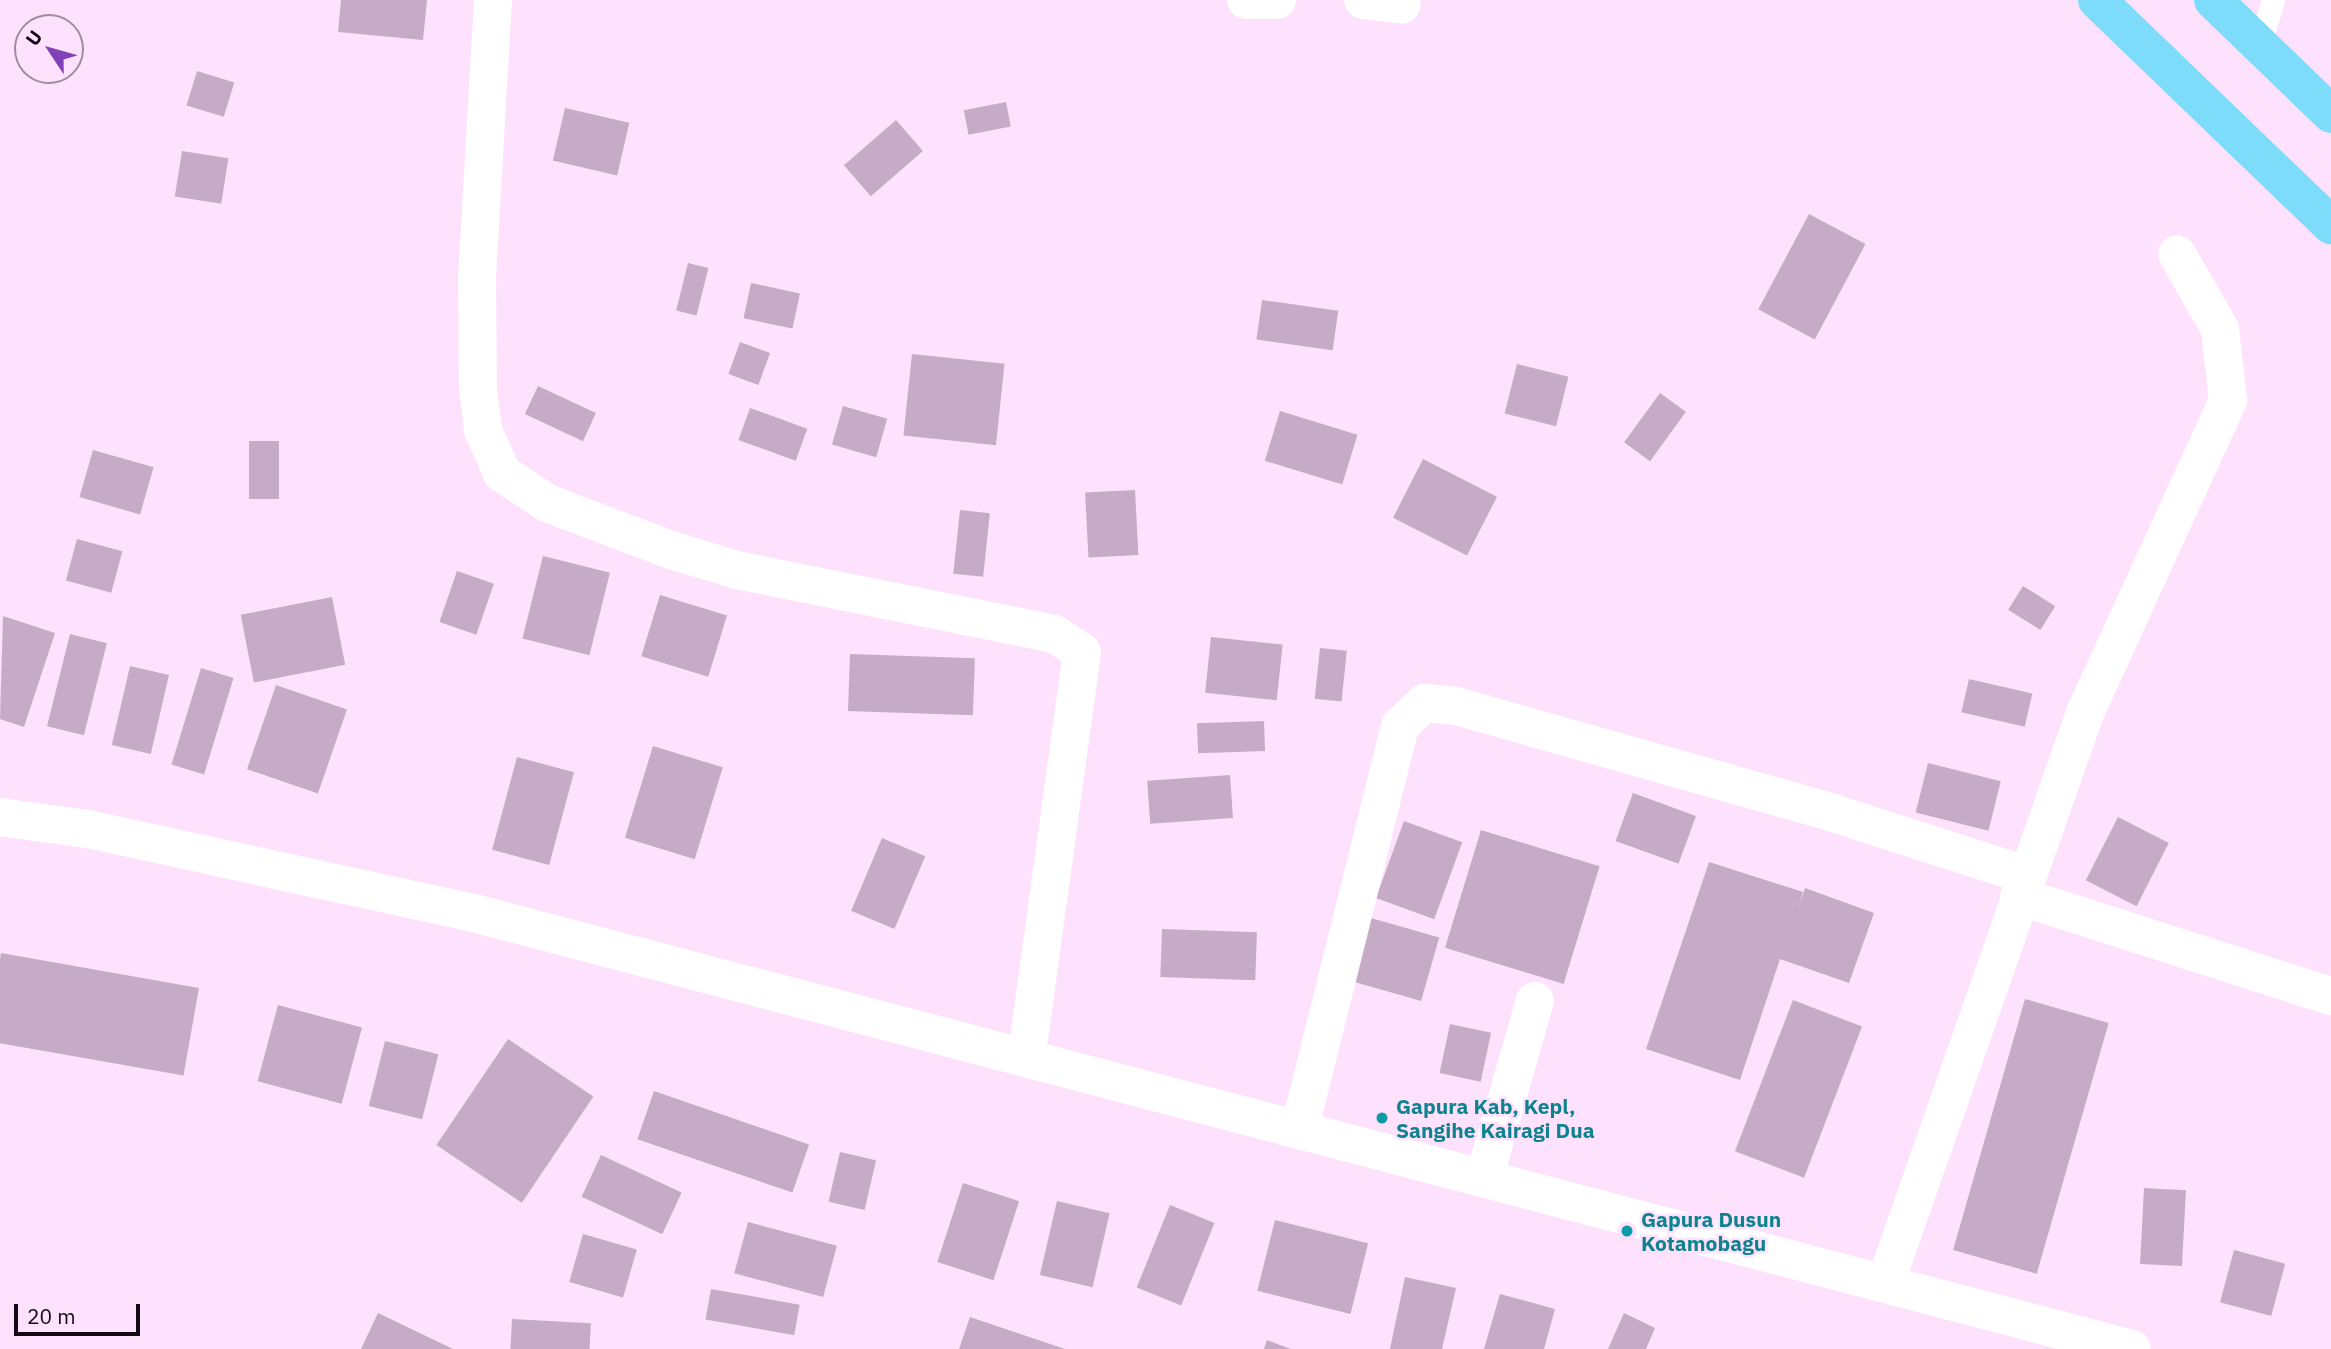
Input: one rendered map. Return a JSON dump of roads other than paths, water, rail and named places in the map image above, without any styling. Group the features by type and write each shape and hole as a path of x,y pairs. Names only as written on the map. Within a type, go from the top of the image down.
{"highway":[{"path":"2097,0 2331,225"},
{"path":"2213,0 2261,41 2331,114"}],"street":[{"path":"493,0 477,275 478,388 483,430 502,472 547,503 737,570 1023,626 1079,647 1027,1055"},
{"path":"1246,0 1277,0"},
{"path":"1363,0 1402,5"},
{"path":"1886,1281 2085,713 2228,400 2220,329 2178,254"},
{"path":"1300,1127 1400,726 1424,703 1456,706 1833,813 2331,996"},
{"path":"0,817 88,829 436,904 1027,1055 1886,1281 2073,1341 2132,1349"},
{"path":"1485,1175 1535,1001"}],"lane":[{"path":"2261,41 2273,0"}],"place":[{"name":"Gapura Kab, Kepl, Sangihe Kairagi Dua","path":"1382,1118"},
{"name":"Gapura Dusun Kotamobagu","path":"1627,1231"}]}
